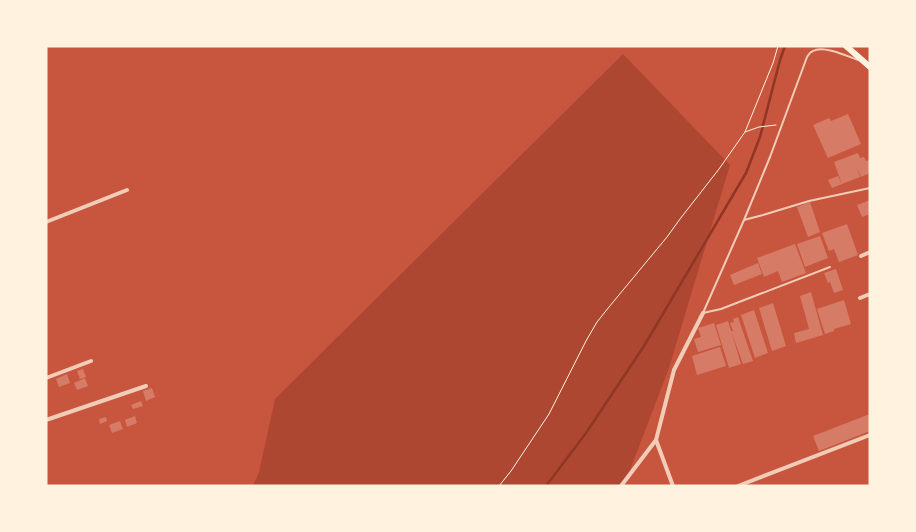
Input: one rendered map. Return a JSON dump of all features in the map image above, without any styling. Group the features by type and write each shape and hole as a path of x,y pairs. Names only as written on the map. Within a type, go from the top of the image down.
{"highway":[{"path":"846,46 870,67"}],"street":[{"path":"46,222 127,190"},
{"path":"861,256 870,252"},
{"path":"860,298 870,294"},
{"path":"622,486 656,440 674,370 703,313"},
{"path":"46,378 91,362"},
{"path":"46,420 146,386"},
{"path":"738,486 870,435"},
{"path":"656,440 673,486"}],"lane":[{"path":"703,313 770,156 807,57 815,49 823,48 863,61"},
{"path":"744,220 809,201 870,188"},
{"path":"703,313 830,267"}],"path":[{"path":"499,486 549,414 586,341 598,322 667,238 745,132 778,46"},
{"path":"745,132 771,125"}],"shaded area":[{"path":"623,54 730,165 669,368 624,486 253,486 259,472 275,399"}],"building":[{"path":"848,114 861,144 828,158 813,125 829,118 831,121"},
{"path":"858,153 860,158 864,157 866,161 870,160 870,173 861,177 857,168 860,177 842,184 834,162"},
{"path":"838,176 842,184 832,188 828,180"},
{"path":"870,200 870,214 862,217 857,205"},
{"path":"810,202 820,232 808,237 797,207"},
{"path":"847,224 858,255 839,262 834,249 829,251 822,233"},
{"path":"820,236 828,258 805,267 797,244"},
{"path":"795,244 806,273 782,282 778,271 764,277 757,258"},
{"path":"758,263 762,274 734,285 730,275"},
{"path":"836,269 843,290 834,293 824,273"},
{"path":"811,292 823,335 796,343 794,333 809,329 800,296"},
{"path":"844,300 851,324 825,334 817,309"},
{"path":"773,303 786,346 772,351 759,308"},
{"path":"754,310 768,353 755,358 741,315"},
{"path":"738,317 753,361 743,364 730,323 734,322 733,319"},
{"path":"728,321 741,364 729,368 716,325"},
{"path":"714,323 721,345 698,352 694,339 701,337 698,328"},
{"path":"720,347 726,366 697,375 692,356"},
{"path":"83,369 86,377 80,379 77,371"},
{"path":"67,374 70,383 59,387 56,379"},
{"path":"85,378 88,386 77,390 74,383"},
{"path":"152,388 155,397 146,401 143,391"},
{"path":"141,401 143,406 133,409 131,405"},
{"path":"870,414 870,431 819,451 813,436"},
{"path":"135,416 137,423 127,427 125,420"},
{"path":"106,417 107,421 100,424 99,419"},
{"path":"120,421 123,429 112,433 109,425"}],"waterway":[{"path":"546,486 586,433 644,346 746,173 760,137 785,46"}]}
